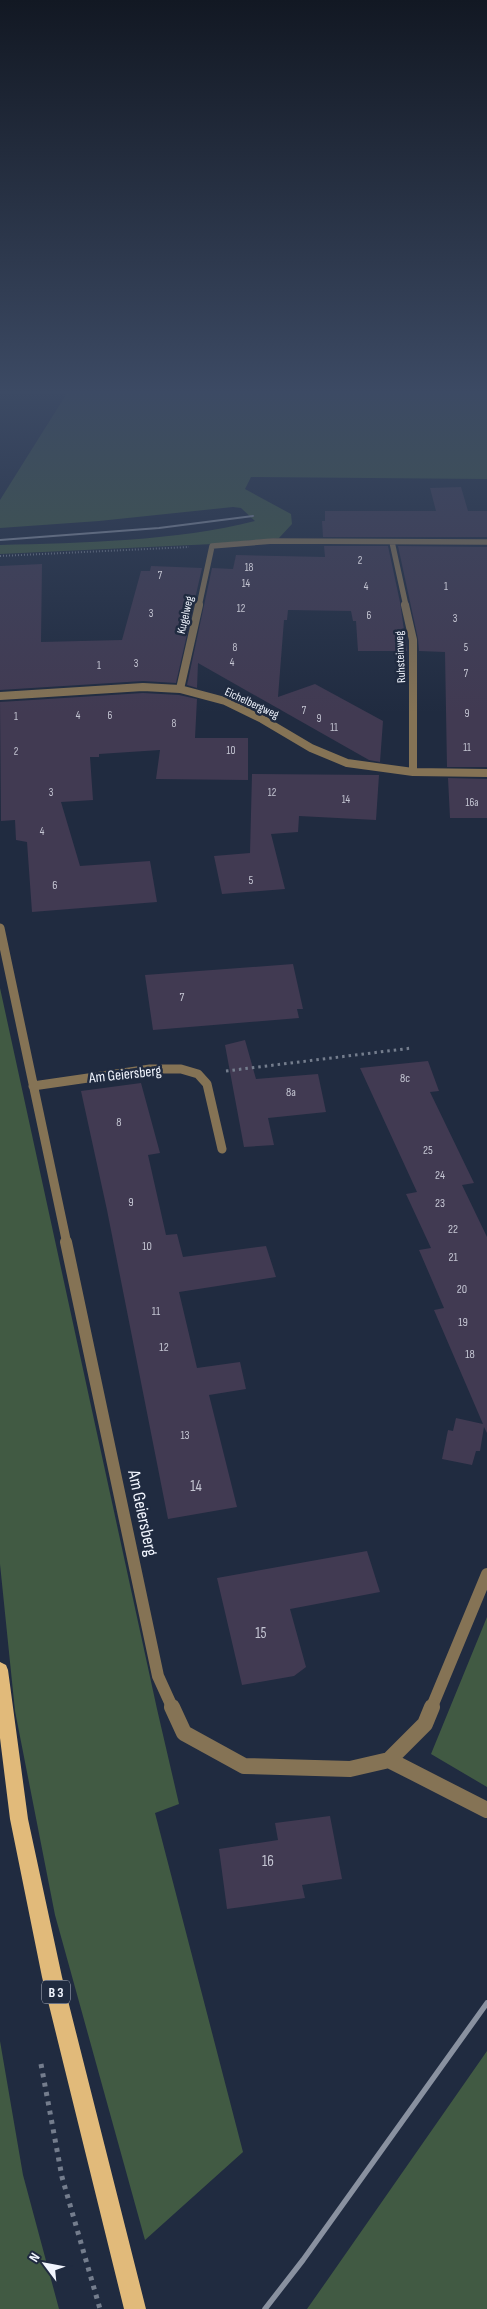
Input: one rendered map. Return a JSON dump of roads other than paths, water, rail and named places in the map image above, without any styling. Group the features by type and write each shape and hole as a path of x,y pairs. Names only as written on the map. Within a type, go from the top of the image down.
{"main road":[{"name":"B 3","path":"0,1670 19,1819 52,1976 135,2309"}],"street":[{"name":"Kugelweg","path":"180,689 212,546 273,541 392,542"},
{"path":"392,542 487,542"},
{"name":"Ruhsteinweg","path":"392,542 413,640 413,772"},
{"name":"Eichelbergweg","path":"0,696 143,687 180,689 225,701 262,718 311,748 347,763 413,772 487,773"},
{"name":"Am Geiersberg","path":"0,928 158,1676 184,1733 244,1766 350,1769 389,1760"},
{"name":"Am Geiersberg","path":"33,1086 150,1069 181,1069 198,1074 207,1084 222,1148"},
{"path":"487,1574 425,1724 389,1760 487,1810"}],"railway":[{"path":"0,540 159,528 253,516"},
{"path":"265,2309 303,2260 487,2003"}]}
